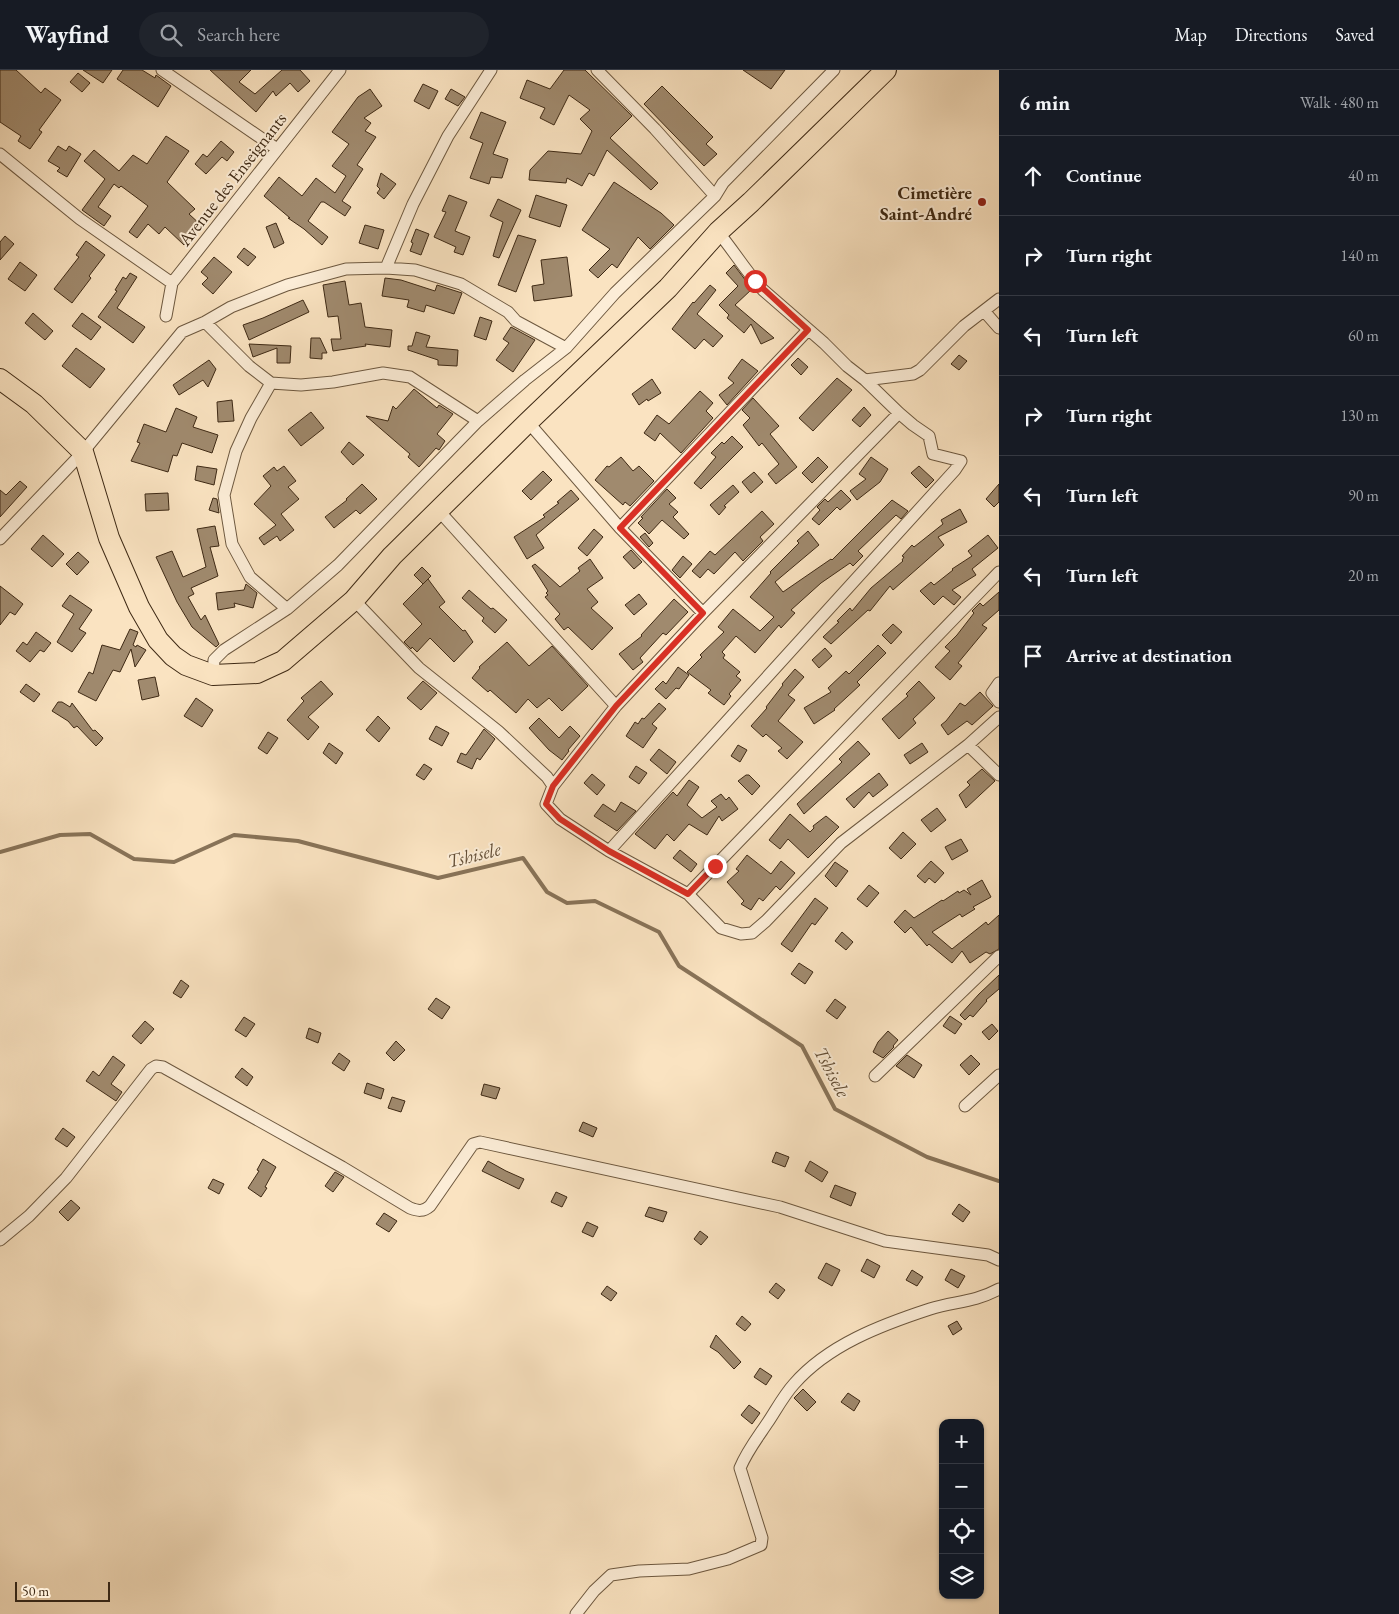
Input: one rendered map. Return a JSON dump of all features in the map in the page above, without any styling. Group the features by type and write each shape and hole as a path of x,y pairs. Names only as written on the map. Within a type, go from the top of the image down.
{"highway":[{"path":"0,379 34,404 83,452 109,538 139,607 158,640 173,656 186,665 213,675 257,672 283,661 354,600 392,556 668,288 718,232 886,70"}],"street":[{"path":"162,70 277,149"},
{"name":"Avenue des Enseignants","path":"166,316 172,283 340,70"},
{"path":"386,268 413,204 448,136 491,70"},
{"path":"597,70 655,129 715,196"},
{"path":"213,675 214,660 224,650 264,626 287,609 338,565 478,420 566,348 615,293 715,196 724,183 834,70"},
{"path":"0,154 80,219 172,283"},
{"path":"609,851 956,470 961,461 933,454 929,436 899,413 755,281 718,232"},
{"path":"0,539 83,452 182,332 205,322 231,307 287,285 346,269 386,268 415,270 461,284 508,312 516,321 566,348"},
{"path":"864,380 913,374 920,370 964,326 999,299"},
{"path":"984,311 999,328"},
{"path":"205,322 249,366 272,383 301,385 334,382 383,373 410,377 478,420"},
{"path":"620,528 808,330"},
{"path":"272,383 251,418 236,451 224,495 232,544 250,577 287,609"},
{"path":"899,413 703,613 616,706 553,786 546,804 560,819 609,851 688,894 721,928 741,934 752,933 841,844 968,745 999,717"},
{"path":"528,422 620,528 703,613"},
{"path":"439,511 616,706"},
{"path":"688,894 999,572"},
{"path":"354,600 419,668 498,731 547,777 553,786"},
{"path":"999,683 992,693 999,702"},
{"path":"968,745 999,775"},
{"path":"875,1076 999,956"},
{"path":"0,1240 29,1216 66,1178 151,1069 156,1066 163,1067 417,1211 424,1211 430,1206 473,1144 480,1142 780,1207 885,1240 988,1255 999,1260"},
{"path":"965,1106 999,1075"},
{"path":"576,1614 594,1591 611,1575 638,1571 689,1569 728,1560 761,1546 762,1538 740,1468 753,1444 793,1385 822,1358 845,1344 894,1322 932,1308 974,1300 999,1289"}],"building":[{"path":"0,70 16,70 41,93 45,88 61,100 39,130 42,132 30,149 18,141 21,136 0,122"},
{"path":"83,70 112,70 103,83"},
{"path":"123,70 142,70 155,78 156,75 171,86 158,107 117,79"},
{"path":"210,70 251,70 239,82 255,94 282,70 300,70 310,81 298,92 290,83 276,96 273,91 256,112"},
{"path":"564,70 585,70 632,116 610,138 658,183 651,190 607,150 594,176 589,173 582,186 567,178 566,183 529,180 530,170 548,151 581,154 592,131 580,119 590,110 569,95 554,125 540,118 545,108 520,98 527,80 550,89"},
{"path":"743,70 785,70 771,89"},
{"path":"78,73 90,83 82,92 70,82"},
{"path":"423,84 438,91 429,109 414,101"},
{"path":"662,86 713,137 706,144 717,154 704,166 644,104"},
{"path":"370,89 382,106 364,118 371,123 365,131 376,137 357,165 363,169 342,201 351,207 345,216 324,202 321,202 308,221 328,237 322,245 264,196 279,177 302,196 316,178 335,193 346,176 332,166 349,144 332,132 358,97"},
{"path":"451,89 465,97 458,106 445,99"},
{"path":"481,112 506,122 493,154 508,159 502,178 491,177 489,184 470,178 483,143 470,138"},
{"path":"166,136 189,151 167,182 195,209 189,214 202,226 184,245 165,227 159,234 148,224 137,238 129,232 148,206 121,186 119,188 114,184 98,207 111,216 104,226 82,210 105,179 84,161 94,150 119,171 133,155 147,164"},
{"path":"221,141 234,152 227,161 222,157 206,174 195,164 203,154 207,157"},
{"path":"58,146 66,151 69,146 81,154 67,177 57,171 60,168 48,161"},
{"path":"381,173 396,184 384,199 377,193 380,189 377,186"},
{"path":"614,182 661,213 674,225 650,249 638,237 617,268 612,264 598,278 589,270 610,249 582,230"},
{"path":"449,195 467,202 455,231 470,237 463,255 454,252 456,247 434,237 446,212 442,211"},
{"path":"536,195 567,205 560,227 529,217"},
{"path":"498,199 521,210 499,258 493,256 503,222 490,216"},
{"path":"276,223 284,243 274,248 266,227"},
{"path":"365,225 384,230 378,249 359,243"},
{"path":"416,229 429,234 421,255 410,251"},
{"path":"518,235 536,240 516,292 498,285"},
{"path":"5,236 14,244 0,260 0,242"},
{"path":"86,241 105,255 72,303 54,289 79,257 76,255"},
{"path":"244,248 256,257 248,266 237,257"},
{"path":"214,257 232,272 213,294 202,284 208,278 201,272"},
{"path":"567,257 572,296 534,301 532,286 544,284 541,260"},
{"path":"20,262 37,275 25,291 8,279"},
{"path":"734,265 752,289 735,305 774,338 761,344 751,324 744,333 727,318 729,315 719,305 738,286 726,273"},
{"path":"130,273 137,277 117,308 145,327 133,343 98,317 117,291 115,290 123,277 126,279"},
{"path":"385,278 401,280 435,291 437,285 462,293 454,314 426,305 424,312 407,307 409,300 382,296"},
{"path":"345,281 349,305 361,303 365,327 392,330 390,347 365,344 366,346 333,351 331,339 341,339 338,316 328,317 323,285"},
{"path":"710,285 716,290 697,314 723,336 713,347 704,339 695,349 672,329 693,302"},
{"path":"303,300 309,312 249,340 243,325"},
{"path":"33,313 53,331 45,340 25,323"},
{"path":"82,313 101,327 91,340 72,326"},
{"path":"480,317 492,321 486,340 474,336"},
{"path":"511,327 535,340 513,372 496,360 509,343 503,339"},
{"path":"416,332 430,336 426,347 458,350 457,366 438,365 438,360 408,350 408,346 412,346"},
{"path":"311,338 320,338 327,353 322,353 322,359 310,358"},
{"path":"249,344 291,346 290,363 277,363 277,348 253,357"},
{"path":"76,348 105,369 90,388 62,366"},
{"path":"959,355 967,361 959,370 951,364"},
{"path":"798,358 808,367 801,375 791,365"},
{"path":"742,359 758,371 727,405 719,395 734,383 728,378"},
{"path":"209,360 216,369 208,387 203,380 179,395 173,385"},
{"path":"837,378 852,390 813,431 799,418"},
{"path":"652,379 661,393 639,405 632,394"},
{"path":"414,389 437,408 439,405 453,414 437,434 445,441 439,450 436,448 419,467 408,457 410,454 366,416 388,421 393,406 396,409"},
{"path":"700,391 713,403 706,411 713,418 681,453 660,433 655,441 644,433 657,415 669,424"},
{"path":"753,398 779,426 770,434 797,467 776,484 768,474 779,464 762,443 759,446 743,425 750,418 742,410"},
{"path":"232,400 234,421 218,422 217,402"},
{"path":"864,407 871,415 860,427 852,420"},
{"path":"176,408 197,417 193,427 218,435 212,453 182,443 177,456 173,455 168,472 131,461 140,443 137,442 144,424 166,432"},
{"path":"311,412 324,428 301,446 288,430"},
{"path":"732,436 743,447 701,489 694,483 716,457 711,453 722,442 724,444"},
{"path":"349,442 364,455 353,465 341,452"},
{"path":"621,457 633,471 639,466 654,481 630,506 625,502 623,505 595,480 607,466 609,467"},
{"path":"818,457 828,467 812,483 802,473"},
{"path":"871,457 888,469 880,482 857,500 850,491 866,479 859,474"},
{"path":"197,466 217,469 214,485 195,480"},
{"path":"284,466 296,481 288,487 299,499 281,514 294,530 280,541 277,536 264,545 259,538 276,525 254,504 271,486 263,476 274,467 277,471"},
{"path":"919,466 934,480 926,488 911,473"},
{"path":"543,471 552,480 531,500 522,491"},
{"path":"754,472 763,482 751,493 742,482"},
{"path":"20,481 27,487 0,517 0,490 6,495"},
{"path":"362,484 377,499 360,514 356,510 334,528 325,517 347,500"},
{"path":"999,484 999,502 994,507 986,499"},
{"path":"733,485 739,492 724,506 726,507 719,515 710,505"},
{"path":"667,489 676,498 669,504 678,512 673,517 689,534 684,539 662,520 649,534 638,523 643,518 641,517"},
{"path":"571,490 579,499 536,535 544,548 527,559 514,537 545,517 543,515 559,503 557,502"},
{"path":"841,490 851,500 840,510 837,507 819,525 812,519 820,510 817,507 825,499 828,502"},
{"path":"168,493 169,510 146,511 145,494"},
{"path":"213,498 217,499 219,513 209,510"},
{"path":"892,500 908,511 901,519 896,515 858,551 863,556 853,566 850,563 821,583 791,610 795,613 781,628 779,625 755,653 736,636 722,652 725,655 723,658 740,672 736,676 741,680 729,694 731,696 724,705 708,693 711,690 687,672 702,657 700,655 724,632 718,627 733,609 760,631 774,617 750,597 770,572 799,543 797,541 808,531 819,545 775,582 783,592 832,560"},
{"path":"960,509 967,522 938,537 944,545 893,590 890,586 870,611 868,610 831,644 823,637 850,608 852,611 871,588 903,561 904,557 902,556 912,545 914,547 943,524 941,520"},
{"path":"762,511 774,524 760,537 763,541 743,561 735,552 714,574 708,569 700,578 692,571 710,551 715,555"},
{"path":"215,526 219,546 210,547 218,576 191,588 194,594 188,597 201,620 205,615 219,644 216,647 192,627 177,602 156,557 172,551 183,577 206,567 197,529"},
{"path":"594,529 603,537 587,556 578,548"},
{"path":"645,533 653,543 649,547 640,537"},
{"path":"43,535 64,554 52,567 31,549"},
{"path":"988,535 998,548 972,569 976,575 952,590 961,597 954,605 943,596 934,605 920,591 931,582 934,585 952,569 972,556 968,551"},
{"path":"631,550 642,562 634,569 623,557"},
{"path":"78,552 89,562 77,575 66,564"},
{"path":"683,556 692,564 680,578 672,570"},
{"path":"590,559 603,578 587,589 598,602 591,608 613,628 592,650 568,627 564,630 555,619 560,614 545,597 548,595 546,593 548,591 532,566 535,564 560,587 580,571 578,568"},
{"path":"422,567 431,576 423,584 414,575"},
{"path":"428,579 445,602 439,607 463,631 465,630 473,642 454,662 430,638 417,652 404,642 422,624 403,604"},
{"path":"246,584 257,593 253,608 234,603 235,607 218,610 216,593 244,590"},
{"path":"0,586 23,604 15,615 10,612 0,625"},
{"path":"469,590 507,620 495,633 482,621 484,618 462,598"},
{"path":"999,592 999,610 982,625 987,628 958,663 962,666 950,680 935,667 950,651 945,647 974,613 972,611 980,603 983,606"},
{"path":"639,594 647,604 634,615 625,605"},
{"path":"70,595 92,610 79,629 86,633 72,652 57,642 74,614 62,606"},
{"path":"674,599 688,612 666,635 663,633 640,658 643,662 633,670 619,654 642,636"},
{"path":"893,624 902,632 891,644 882,635"},
{"path":"130,629 138,632 133,645 146,650 135,667 131,649 120,672 113,670 96,701 78,692 89,672 93,674 102,645 120,650"},
{"path":"36,632 51,643 44,652 40,650 30,662 16,651 23,642 27,645"},
{"path":"507,642 529,666 552,646 588,686 562,711 549,698 537,708 528,699 516,713 490,690 488,692 472,678 479,667"},
{"path":"878,645 886,653 857,682 860,685 835,710 814,724 804,708 831,692 828,688 846,671 849,674"},
{"path":"825,648 832,656 819,668 812,660"},
{"path":"678,667 689,675 679,689 676,688 666,699 655,689 663,681 666,684"},
{"path":"795,669 804,677 788,695 795,700 778,721 803,742 787,759 778,751 782,748 766,734 763,737 751,726 767,708 782,684"},
{"path":"155,677 159,696 142,700 138,680"},
{"path":"321,681 333,694 308,717 319,727 308,740 287,720 304,701 301,698"},
{"path":"423,681 437,693 421,710 407,698"},
{"path":"919,681 935,698 913,719 916,723 899,739 882,719 908,696 906,694"},
{"path":"26,684 40,694 34,702 20,692"},
{"path":"980,692 993,706 972,725 967,721 948,735 941,725 960,703 965,706"},
{"path":"196,698 213,710 202,727 184,716"},
{"path":"58,702 62,702 70,707 72,703 93,731 95,730 103,738 96,746 77,726 74,728 68,721 52,711"},
{"path":"659,703 666,709 652,724 657,728 643,748 626,736 635,722 638,724"},
{"path":"378,716 390,728 379,742 366,730"},
{"path":"539,718 559,738 570,726 580,736 562,760 549,750 529,728"},
{"path":"436,726 449,733 442,746 429,739"},
{"path":"484,729 495,739 480,760 477,758 472,769 457,762 461,753 466,755"},
{"path":"268,732 278,738 267,754 258,748"},
{"path":"858,741 870,754 804,814 797,804 842,762 839,759"},
{"path":"329,743 343,753 336,764 323,753"},
{"path":"922,743 928,752 910,764 904,755"},
{"path":"738,745 747,750 740,762 731,756"},
{"path":"659,749 676,762 667,774 650,760"},
{"path":"424,764 432,769 424,780 416,775"},
{"path":"636,766 647,773 639,784 629,777"},
{"path":"982,769 995,781 966,808 959,795 970,785 967,782"},
{"path":"879,773 888,785 873,797 869,792 854,808 846,799"},
{"path":"592,774 605,785 597,795 584,783"},
{"path":"749,775 760,786 752,795 738,781"},
{"path":"689,780 699,787 687,805 702,818 717,807 711,801 721,794 726,800 729,797 738,809 722,821 719,816 707,835 689,824 674,841 667,834 655,849 635,834 673,792 677,796"},
{"path":"621,802 636,811 617,831 594,816 603,804 615,812"},
{"path":"937,808 946,820 931,832 921,820"},
{"path":"790,814 810,832 814,828 813,826 826,816 839,827 808,858 788,839 780,849 769,840"},
{"path":"903,832 916,844 901,859 889,848"},
{"path":"961,839 968,851 952,860 945,847"},
{"path":"680,850 697,864 691,872 673,858"},
{"path":"747,855 771,874 781,861 795,873 780,890 776,886 763,901 759,898 751,910 741,904 744,901 727,882 739,871 736,869"},
{"path":"931,861 944,873 935,883 929,878 925,883 917,876"},
{"path":"835,862 848,871 836,887 825,876"},
{"path":"982,880 991,897 973,907 975,909 962,917 960,914 932,932 952,949 986,922 988,925 999,915 999,949 990,954 986,952 970,963 962,951 952,963 929,944 927,946 911,927 905,933 894,922 905,910 914,918 958,891 959,893 964,890 971,895 967,889"},
{"path":"869,885 879,893 867,907 857,899"},
{"path":"815,898 828,908 815,925 812,923 792,952 781,944"},
{"path":"842,932 853,942 846,950 835,941"},
{"path":"799,963 813,972 805,984 791,974"},
{"path":"999,975 999,989 986,1000 973,1017 970,1015 965,1020 960,1015"},
{"path":"181,980 189,986 181,998 173,993"},
{"path":"436,998 450,1007 442,1019 428,1009"},
{"path":"835,999 846,1007 837,1019 826,1011"},
{"path":"950,1016 962,1024 955,1034 943,1026"},
{"path":"244,1017 255,1024 246,1037 235,1030"},
{"path":"145,1021 154,1029 141,1044 132,1036"},
{"path":"992,1024 998,1031 989,1040 982,1032"},
{"path":"309,1028 321,1033 318,1043 306,1038"},
{"path":"888,1031 898,1040 883,1058 873,1052 878,1042"},
{"path":"396,1041 405,1050 394,1061 386,1053"},
{"path":"339,1053 350,1061 344,1071 332,1063"},
{"path":"907,1055 922,1065 914,1078 896,1066"},
{"path":"971,1055 980,1064 969,1075 960,1065"},
{"path":"113,1056 125,1065 111,1084 122,1092 116,1101 86,1081 93,1071 99,1076"},
{"path":"242,1068 253,1077 247,1086 235,1077"},
{"path":"367,1083 384,1089 381,1099 364,1093"},
{"path":"484,1084 500,1088 496,1099 481,1095"},
{"path":"392,1097 405,1101 401,1112 388,1108"},
{"path":"583,1122 597,1128 593,1137 579,1131"},
{"path":"63,1128 75,1137 67,1147 55,1139"},
{"path":"776,1152 789,1157 785,1167 772,1162"},
{"path":"263,1159 276,1167 261,1197 248,1188 259,1171 257,1170"},
{"path":"488,1161 524,1179 519,1189 482,1171"},
{"path":"810,1161 828,1172 822,1182 805,1171"},
{"path":"335,1172 344,1177 333,1192 325,1186"},
{"path":"213,1179 224,1184 219,1194 208,1188"},
{"path":"835,1185 856,1193 851,1206 830,1197"},
{"path":"556,1192 567,1197 562,1207 551,1202"},
{"path":"71,1200 80,1208 68,1221 59,1212"},
{"path":"959,1204 970,1212 963,1222 952,1214"},
{"path":"649,1207 667,1212 663,1222 645,1216"},
{"path":"384,1213 397,1221 389,1232 376,1224"},
{"path":"587,1222 598,1227 593,1237 582,1232"},
{"path":"700,1231 708,1237 701,1245 694,1239"},
{"path":"867,1259 880,1266 874,1278 861,1271"},
{"path":"826,1263 840,1270 832,1286 818,1278"},
{"path":"951,1269 965,1276 958,1288 945,1280"},
{"path":"912,1270 923,1277 917,1286 906,1280"},
{"path":"776,1283 785,1290 778,1299 769,1292"},
{"path":"607,1286 617,1293 611,1301 601,1294"},
{"path":"742,1316 751,1324 745,1331 736,1324"},
{"path":"957,1321 962,1329 953,1335 948,1326"},
{"path":"716,1335 741,1362 734,1369 718,1352 710,1347"},
{"path":"760,1368 772,1376 766,1385 754,1377"},
{"path":"803,1389 816,1402 807,1411 794,1398"},
{"path":"848,1393 860,1401 854,1411 841,1402"},
{"path":"749,1405 760,1413 752,1424 741,1415"}],"waterway":[{"name":"Tshisele","path":"0,852 60,835 90,834 134,859 174,862 234,835 298,841 438,878 523,858 547,892 567,903 595,901 659,932 679,966 802,1046 835,1109 927,1157 999,1181"}],"place":[{"name":"Cimetière Saint-André","path":"982,202"}],"route":[{"path":"715,866 688,894 609,851 560,819 546,804 553,786 616,706 703,613 620,528 808,330 755,281"}]}
